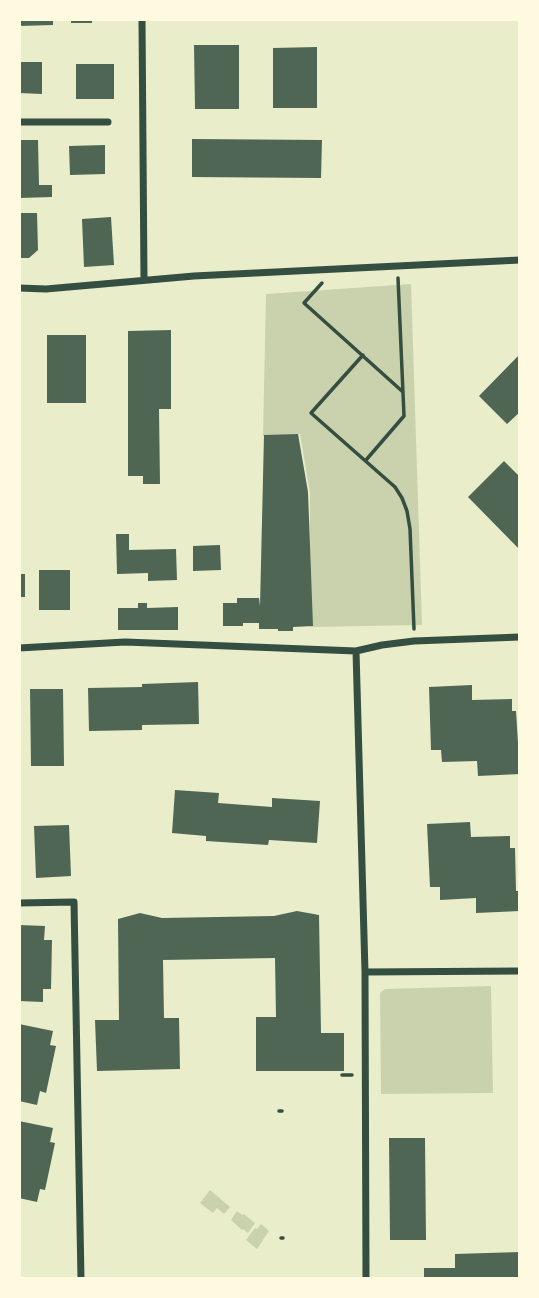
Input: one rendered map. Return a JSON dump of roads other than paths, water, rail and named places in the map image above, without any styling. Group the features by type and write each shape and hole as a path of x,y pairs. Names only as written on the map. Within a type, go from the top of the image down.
{"street":[{"path":"142,19 144,280"},
{"path":"19,122 108,122"},
{"path":"19,289 520,260"},
{"path":"19,648 125,642 356,651 414,641 520,637"},
{"path":"356,651 365,972 366,1279"},
{"path":"19,903 74,902 81,1279"},
{"path":"365,972 520,971"}]}
